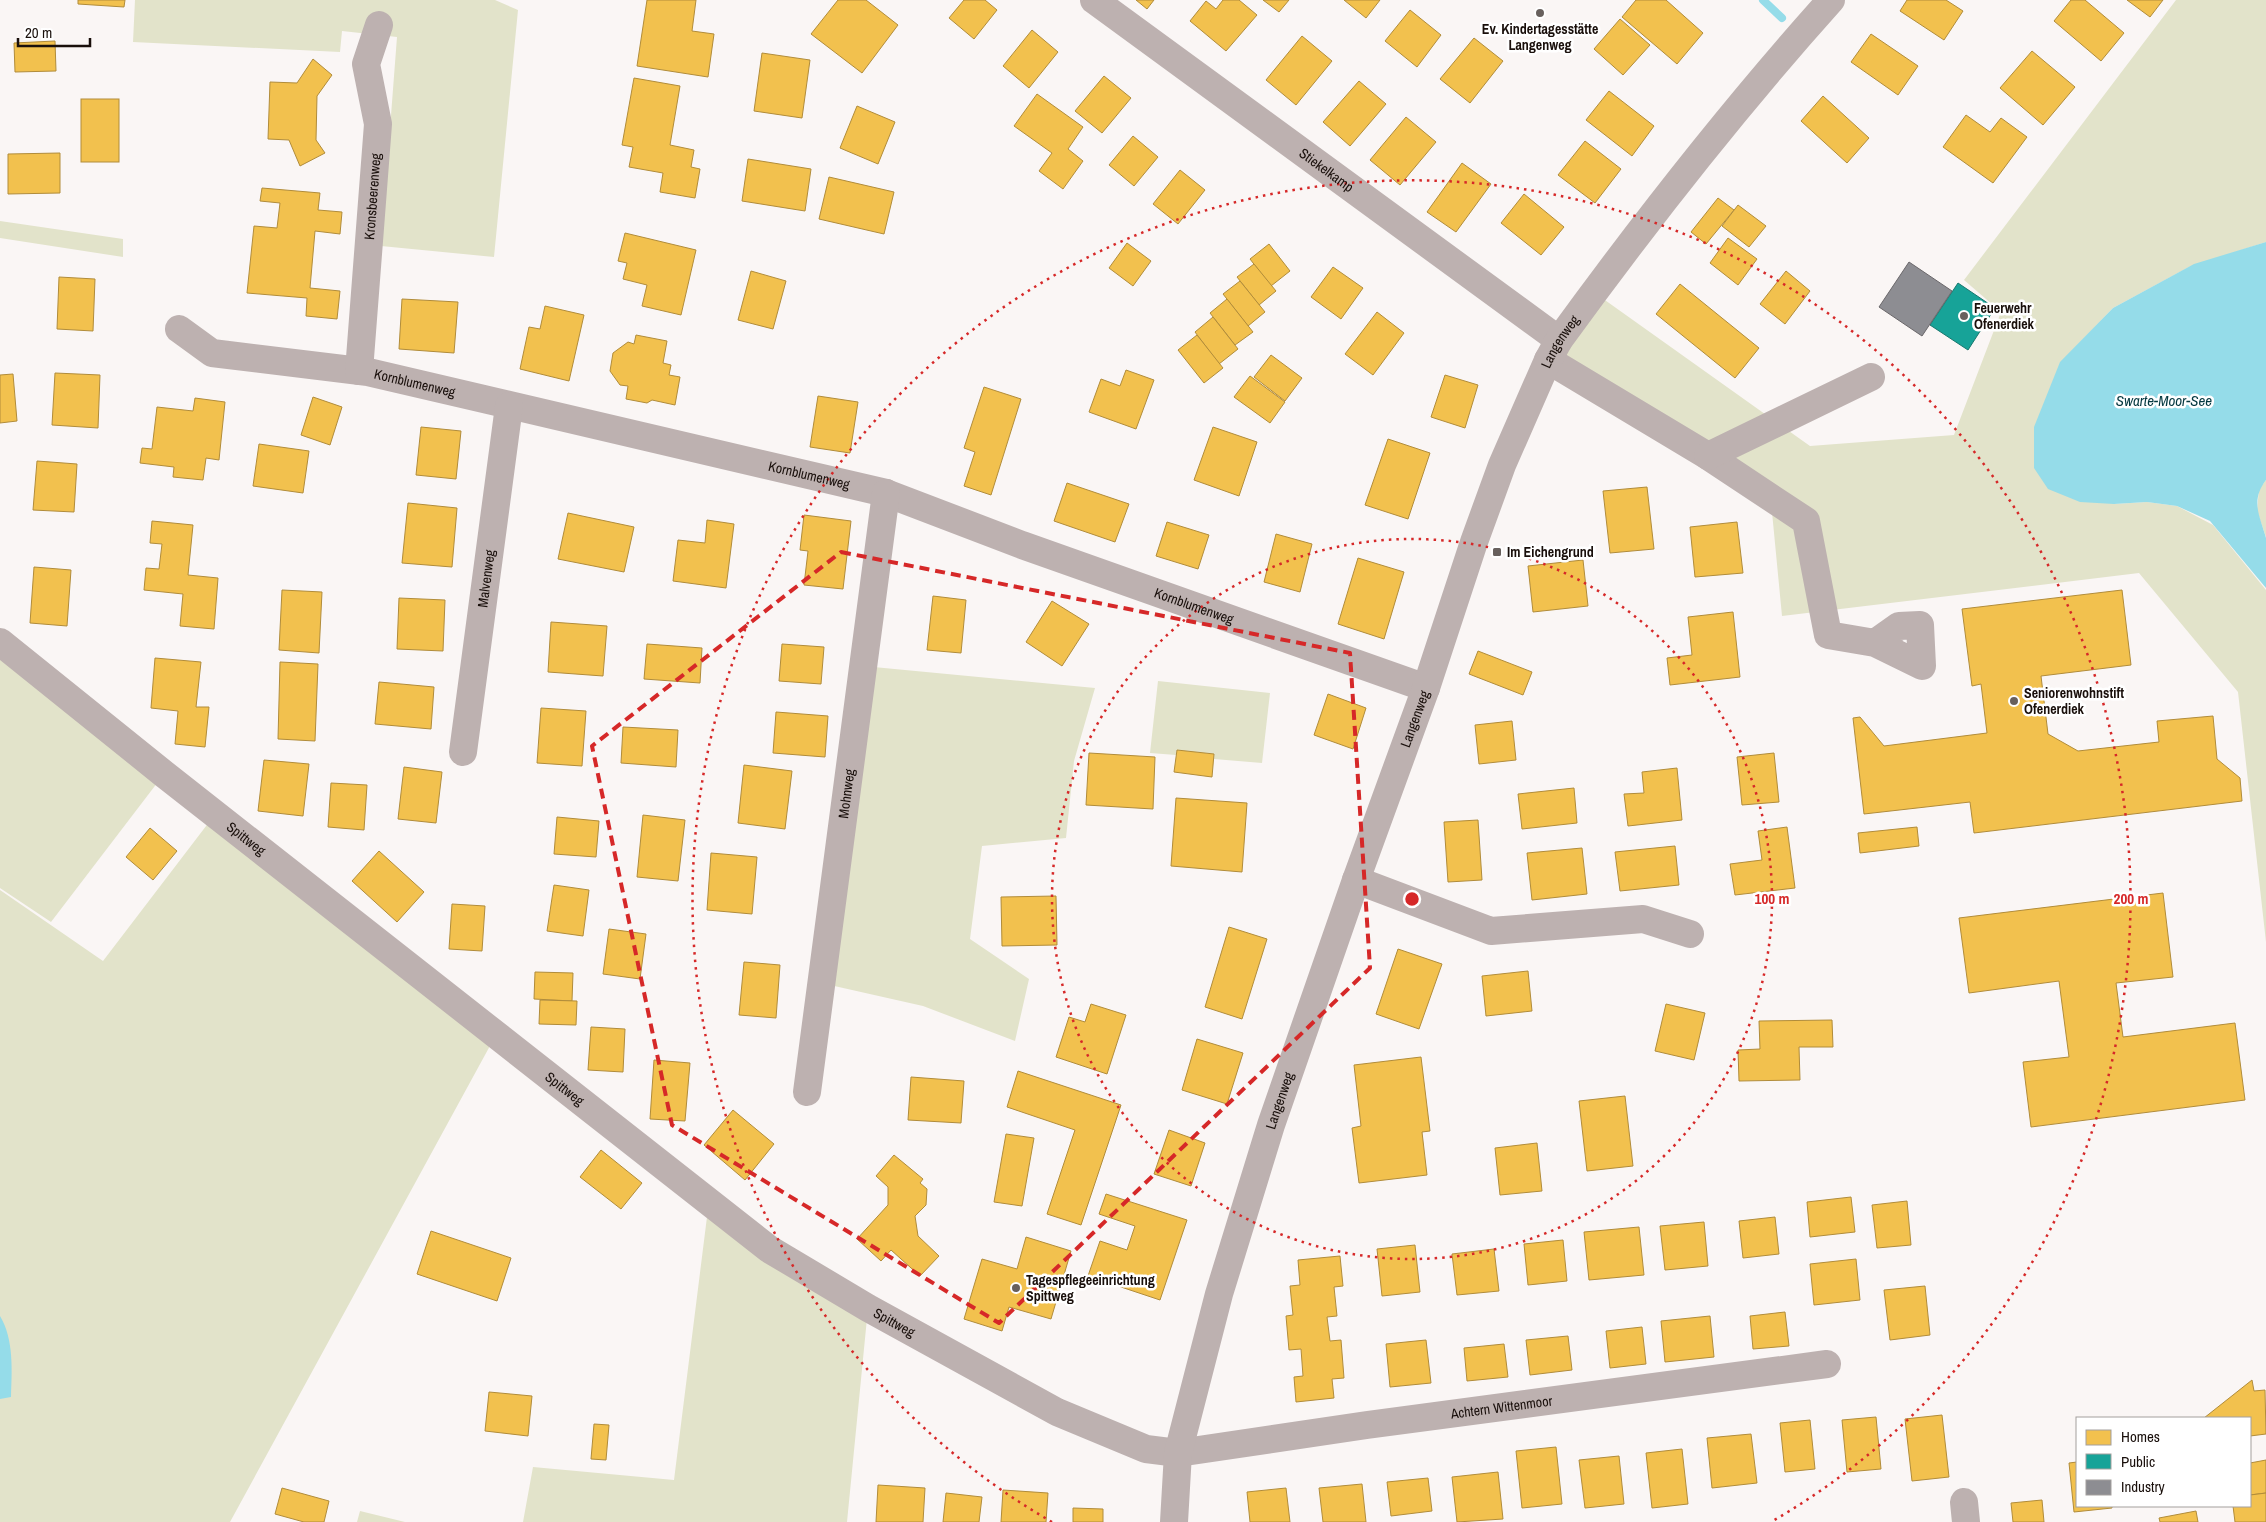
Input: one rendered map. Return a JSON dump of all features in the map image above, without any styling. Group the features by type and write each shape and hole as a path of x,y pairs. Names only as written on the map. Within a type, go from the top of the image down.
{"street":[{"name":"Stiekelkamp","path":"1094,0 1553,350 1806,521 1828,635 1875,643"},
{"name":"Langenweg","path":"1174,1522 1178,1453 1219,1294 1241,1218 1356,880 1426,688 1477,533 1502,465 1553,350 1647,222 1777,60 1831,0"},
{"name":"Kronsbeerenweg","path":"359,371 378,124 366,64 378,25"},
{"name":"Kornblumenweg","path":"179,329 212,353 359,371 886,493 1022,545 1426,688"},
{"path":"1708,456 1871,378"},
{"name":"Malvenweg","path":"463,752 509,406"},
{"name":"Mohnweg","path":"807,1092 886,493"},
{"name":"Spittweg","path":"0,642 164,774 769,1249 868,1308 1057,1412 1146,1449 1178,1453"},
{"path":"1356,880 1491,931 1643,919 1690,934"},
{"name":"Achtern Wittenmoor","path":"1178,1453 1367,1424 1827,1364"}],"highlighted area":[{"path":"841,552 1350,653 1370,968 999,1323 672,1125 592,746"}],"green space":[{"path":"135,0 495,0 518,10 494,257 381,246 397,37 342,31 340,52 133,42"},
{"path":"2176,0 2266,0 2266,242 2189,267 2113,308 2060,363 2114,504 2147,502 2177,506 2213,525 2266,590 2266,942 2238,692 2139,573 1782,616 1772,512 1553,352 1595,293 1810,446 1954,435 2001,312 1964,280"},
{"path":"0,221 123,239 123,257 0,238"},
{"path":"2266,480 2266,537 2257,511 2259,489"},
{"path":"0,644 164,774 51,922 0,888"},
{"path":"863,666 1095,688 1074,761 1066,838 982,846 970,939 1029,979 1015,1041 923,1006 821,983"},
{"path":"1158,681 1270,693 1262,763 1214,759 1214,754 1177,750 1176,755 1150,753"},
{"path":"216,813 497,1033 230,1522 0,1522 0,890 103,961"},
{"path":"709,1201 868,1308 847,1522 523,1522 533,1467 674,1480"},
{"path":"360,1511 405,1522 357,1522"}],"water":[{"name":"Swarte-Moor-See","path":"2266,242 2266,480 2258,495 2257,502 2266,538 2266,588 2210,521 2177,506 2147,502 2114,504 2080,502 2048,489 2034,468 2034,427 2060,362 2113,308 2194,264"},
{"path":"0,1316 5,1325 10,1345 12,1377 11,1397 0,1399"}],"building: Homes":[{"path":"78,0 125,0 124,7 78,4"},
{"path":"647,0 696,0 692,31 714,34 708,77 637,66"},
{"path":"838,0 866,0 898,25 862,73 811,34"},
{"path":"964,0 985,0 997,10 974,39 949,18"},
{"path":"1136,0 1154,0 1147,9"},
{"path":"1223,0 1239,0 1257,15 1226,51 1190,21 1206,1 1216,9"},
{"path":"1263,0 1289,0 1279,12"},
{"path":"1344,0 1380,0 1366,18"},
{"path":"1636,0 1666,0 1703,33 1677,64 1622,17"},
{"path":"1907,0 1946,0 1963,11 1944,40 1900,11"},
{"path":"2071,0 2085,0 2124,33 2101,61 2054,21"},
{"path":"2127,0 2163,0 2150,17"},
{"path":"1410,10 1441,35 1417,67 1385,41"},
{"path":"1620,19 1650,45 1623,75 1594,49"},
{"path":"1032,30 1058,52 1029,88 1003,66"},
{"path":"1871,34 1918,66 1898,95 1851,62"},
{"path":"1302,36 1332,61 1296,105 1266,80"},
{"path":"1474,38 1503,61 1470,103 1440,79"},
{"path":"55,41 56,71 15,72 14,43"},
{"path":"2032,51 2075,87 2043,125 2000,88"},
{"path":"762,53 810,60 802,118 754,111"},
{"path":"313,59 332,75 317,96 316,140 325,153 300,166 289,140 268,139 270,82 297,83"},
{"path":"1104,76 1131,98 1102,133 1075,111"},
{"path":"634,78 680,86 670,145 694,150 691,167 700,169 695,198 660,192 663,173 629,167 633,147 622,145"},
{"path":"1359,81 1386,104 1350,146 1323,122"},
{"path":"1609,91 1654,126 1632,156 1586,120"},
{"path":"1037,94 1083,127 1068,149 1083,161 1063,189 1039,171 1052,153 1014,126"},
{"path":"1823,96 1869,138 1847,163 1801,121"},
{"path":"81,99 119,99 119,162 81,162"},
{"path":"857,106 895,122 878,164 840,148"},
{"path":"1966,115 1990,132 2001,118 2027,137 1993,183 1943,147"},
{"path":"1406,117 1436,142 1400,185 1370,160"},
{"path":"1133,136 1158,157 1134,186 1109,165"},
{"path":"1585,141 1621,169 1595,203 1558,175"},
{"path":"60,153 60,193 8,194 8,154"},
{"path":"748,159 811,169 805,211 742,201"},
{"path":"1462,163 1491,184 1456,232 1427,212"},
{"path":"1180,170 1205,190 1178,224 1153,204"},
{"path":"829,177 894,192 884,234 819,219"},
{"path":"262,188 320,193 318,210 342,212 340,234 315,231 310,288 340,291 337,319 306,316 307,298 247,293 254,226 277,228 280,203 260,201"},
{"path":"1524,194 1564,227 1541,255 1501,223"},
{"path":"1718,198 1734,210 1706,244 1691,232"},
{"path":"1738,205 1766,226 1749,247 1722,226"},
{"path":"625,233 696,250 681,315 642,306 647,285 623,279 627,263 618,261"},
{"path":"1728,238 1757,259 1738,285 1710,263"},
{"path":"1127,243 1151,261 1133,286 1109,268"},
{"path":"1269,244 1290,271 1271,286 1250,259"},
{"path":"1254,264 1276,291 1259,305 1237,277"},
{"path":"1333,267 1363,288 1341,319 1311,297"},
{"path":"751,271 786,281 773,329 738,320"},
{"path":"1786,271 1810,291 1785,324 1760,304"},
{"path":"59,277 95,279 93,331 57,329"},
{"path":"1240,281 1265,312 1248,326 1223,294"},
{"path":"1680,284 1759,348 1735,378 1656,314"},
{"path":"402,299 458,302 454,353 399,349"},
{"path":"1227,299 1253,332 1235,345 1210,313"},
{"path":"545,306 584,315 569,381 520,369 529,327 540,329"},
{"path":"1377,312 1404,333 1373,375 1345,354"},
{"path":"1213,317 1238,349 1219,364 1195,332"},
{"path":"636,335 667,341 663,363 671,365 669,375 680,377 675,405 652,400 647,403 626,399 628,386 620,385 610,371 613,353 628,342 634,344"},
{"path":"1197,335 1223,368 1204,383 1178,350"},
{"path":"1271,355 1302,378 1285,401 1254,377"},
{"path":"1126,370 1154,380 1136,429 1089,412 1101,379 1120,386"},
{"path":"55,373 100,375 98,428 52,425"},
{"path":"13,374 17,421 0,423 0,375"},
{"path":"1445,375 1478,385 1465,428 1431,417"},
{"path":"1250,376 1285,402 1270,423 1234,397"},
{"path":"984,387 1021,399 991,495 964,486 975,452 964,448"},
{"path":"818,396 858,402 850,453 810,447"},
{"path":"313,397 342,407 330,445 301,435"},
{"path":"195,398 225,402 219,460 206,458 203,480 173,477 174,467 140,463 142,448 152,449 157,407 193,411"},
{"path":"421,427 461,431 456,479 416,475"},
{"path":"1213,427 1257,442 1239,496 1194,480"},
{"path":"1388,439 1430,453 1408,519 1365,505"},
{"path":"259,444 309,451 303,493 253,486"},
{"path":"37,461 77,464 74,512 33,510"},
{"path":"1067,483 1129,504 1115,542 1054,521"},
{"path":"1647,487 1654,549 1610,553 1603,491"},
{"path":"408,503 457,508 452,567 402,563"},
{"path":"568,513 634,527 624,572 558,559"},
{"path":"804,515 851,521 843,589 804,585 808,551 800,550"},
{"path":"707,520 734,524 726,588 673,581 678,540 705,543"},
{"path":"152,521 193,525 188,575 218,578 214,629 180,626 183,594 144,590 146,568 159,569 162,544 150,543"},
{"path":"1167,522 1209,535 1198,569 1156,556"},
{"path":"1737,522 1743,573 1695,577 1690,527"},
{"path":"1276,534 1312,544 1300,592 1264,582"},
{"path":"1358,558 1404,572 1384,639 1338,624"},
{"path":"1583,560 1588,606 1533,612 1528,566"},
{"path":"34,567 71,570 67,626 30,623"},
{"path":"282,590 322,592 319,653 279,650"},
{"name":"Seniorenwohnstift Ofenerdiek","path":"2122,590 2131,665 2041,676 2048,734 2078,751 2159,742 2157,721 2213,716 2217,759 2240,778 2242,801 1974,833 1970,802 1864,814 1853,718 1860,717 1884,746 1987,733 1981,684 1972,686 1962,609"},
{"path":"933,596 966,600 961,653 927,650"},
{"path":"399,598 445,600 443,651 397,649"},
{"path":"1052,601 1089,624 1062,666 1026,642"},
{"path":"1733,612 1740,677 1670,685 1667,658 1692,655 1688,617"},
{"path":"551,622 607,626 603,676 548,672"},
{"path":"647,644 702,648 700,683 644,679"},
{"path":"782,644 824,647 821,684 779,681"},
{"path":"1478,651 1532,672 1523,695 1469,674"},
{"path":"155,658 201,662 196,707 209,707 205,747 175,744 178,711 151,708"},
{"path":"280,662 318,664 315,741 278,739"},
{"path":"379,682 434,687 431,729 375,724"},
{"path":"1328,694 1366,708 1353,749 1314,735"},
{"path":"541,708 586,711 582,766 537,763"},
{"path":"776,712 828,716 825,757 773,753"},
{"path":"1512,721 1516,760 1479,764 1475,725"},
{"path":"623,727 678,730 676,767 621,763"},
{"path":"1177,750 1214,754 1212,777 1174,772"},
{"path":"1089,753 1155,757 1153,809 1086,805"},
{"path":"1774,753 1779,802 1742,805 1737,757"},
{"path":"264,760 309,764 303,816 258,811"},
{"path":"744,765 792,771 785,829 738,823"},
{"path":"404,767 442,772 436,823 398,819"},
{"path":"1677,768 1682,820 1628,826 1624,794 1644,793 1642,772"},
{"path":"331,783 367,785 364,830 328,827"},
{"path":"1574,788 1577,823 1522,829 1518,794"},
{"path":"1176,798 1247,803 1242,872 1171,866"},
{"path":"643,815 685,820 678,881 637,877"},
{"path":"557,817 599,821 596,857 554,854"},
{"path":"1478,820 1482,880 1448,882 1444,822"},
{"path":"1787,827 1795,888 1735,895 1730,864 1762,860 1758,831"},
{"path":"1917,827 1919,846 1860,853 1858,833"},
{"path":"150,828 177,851 153,880 126,857"},
{"path":"1675,846 1679,885 1620,891 1615,852"},
{"path":"1582,848 1587,894 1532,900 1527,853"},
{"path":"379,851 424,892 397,922 352,881"},
{"path":"711,853 757,857 752,914 707,910"},
{"path":"554,885 589,890 583,936 547,931"},
{"path":"2163,893 2173,977 2116,983 2123,1037 2235,1023 2245,1100 2031,1127 2023,1062 2069,1057 2059,981 1969,993 1959,918"},
{"path":"1056,896 1057,945 1002,946 1001,897"},
{"path":"452,904 485,906 482,951 449,949"},
{"path":"1229,927 1267,939 1242,1019 1205,1007"},
{"path":"609,929 646,934 640,979 603,974"},
{"path":"1398,949 1442,964 1419,1029 1376,1014"},
{"path":"744,962 780,965 776,1018 739,1015"},
{"path":"1528,971 1532,1011 1486,1016 1482,976"},
{"path":"535,972 573,973 572,1001 534,999"},
{"path":"540,1000 577,1001 576,1025 539,1024"},
{"path":"1091,1004 1126,1015 1107,1074 1056,1057 1069,1017 1085,1022"},
{"path":"1666,1004 1705,1013 1694,1060 1655,1051"},
{"path":"1832,1020 1833,1047 1799,1047 1800,1080 1739,1081 1738,1050 1760,1049 1759,1021"},
{"path":"591,1027 625,1029 623,1072 588,1070"},
{"path":"1197,1039 1243,1053 1227,1104 1182,1090"},
{"path":"1421,1057 1430,1131 1422,1132 1427,1175 1359,1183 1352,1128 1361,1126 1354,1065"},
{"path":"654,1060 690,1063 685,1121 650,1119"},
{"path":"1018,1071 1121,1105 1081,1225 1047,1214 1075,1130 1007,1107"},
{"path":"911,1077 964,1081 961,1123 908,1120"},
{"path":"1625,1096 1633,1166 1587,1171 1579,1101"},
{"path":"733,1110 774,1144 745,1180 704,1145"},
{"path":"1169,1130 1205,1143 1191,1186 1154,1174"},
{"path":"1006,1134 1034,1138 1022,1206 994,1202"},
{"path":"1537,1143 1542,1191 1500,1195 1495,1148"},
{"path":"601,1150 642,1183 621,1209 580,1177"},
{"path":"894,1155 923,1179 920,1183 927,1189 926,1205 915,1216 918,1236 939,1256 920,1276 891,1250 881,1261 857,1239 888,1205 888,1187 876,1176"},
{"path":"1106,1194 1187,1220 1160,1300 1088,1276 1100,1241 1127,1250 1135,1226 1099,1214"},
{"path":"1851,1197 1855,1232 1810,1237 1807,1202"},
{"path":"1907,1201 1911,1245 1877,1248 1872,1205"},
{"path":"1775,1217 1779,1254 1743,1258 1739,1221"},
{"path":"1704,1222 1708,1266 1665,1270 1660,1226"},
{"path":"1639,1227 1644,1275 1589,1280 1584,1232"},
{"path":"431,1231 511,1258 497,1301 417,1274"},
{"name":"Tagespflegeeinrichtung Spittweg","path":"1026,1237 1071,1251 1051,1319 1009,1307 1002,1331 964,1319 982,1259 1017,1269"},
{"path":"1563,1240 1567,1281 1528,1285 1524,1244"},
{"path":"1415,1245 1420,1292 1382,1296 1377,1249"},
{"path":"1494,1249 1499,1291 1457,1295 1452,1254"},
{"path":"1340,1256 1343,1286 1334,1287 1337,1316 1327,1317 1330,1341 1341,1340 1344,1378 1332,1379 1334,1398 1296,1402 1294,1377 1303,1376 1301,1349 1289,1350 1286,1316 1293,1315 1290,1286 1300,1285 1298,1260"},
{"path":"1856,1259 1860,1300 1814,1305 1810,1264"},
{"path":"1925,1286 1930,1335 1890,1340 1884,1290"},
{"path":"1785,1312 1789,1346 1753,1349 1750,1316"},
{"path":"1710,1316 1714,1357 1665,1362 1661,1321"},
{"path":"1642,1327 1646,1364 1610,1368 1606,1331"},
{"path":"1568,1336 1572,1370 1530,1375 1526,1340"},
{"path":"1426,1340 1431,1383 1390,1387 1386,1344"},
{"path":"1504,1344 1508,1377 1467,1381 1464,1348"},
{"path":"2252,1380 2254,1391 2265,1390 2266,1434 2251,1436 2251,1417 2205,1417"},
{"path":"489,1392 532,1396 528,1436 485,1431"},
{"path":"1942,1415 1949,1477 1912,1481 1905,1419"},
{"path":"1876,1417 1881,1469 1847,1472 1842,1420"},
{"path":"1810,1420 1815,1469 1785,1472 1780,1423"},
{"path":"594,1424 609,1425 606,1460 591,1459"},
{"path":"1751,1434 1757,1483 1712,1488 1707,1438"},
{"path":"1556,1447 1562,1504 1522,1508 1516,1451"},
{"path":"1682,1449 1688,1504 1652,1508 1646,1453"},
{"path":"1619,1456 1624,1504 1585,1508 1579,1460"},
{"path":"2266,1460 2266,1493 2251,1495 2251,1463"},
{"path":"2076,1462 2076,1507 2112,1508 2074,1512 2069,1463"},
{"path":"1498,1472 1503,1519 1457,1522 1452,1477"},
{"path":"1428,1478 1432,1511 1391,1516 1387,1482"},
{"path":"1362,1484 1366,1522 1323,1522 1319,1488"},
{"path":"878,1485 925,1488 923,1522 876,1522"},
{"path":"282,1488 329,1501 324,1522 304,1522 275,1514"},
{"path":"1286,1488 1290,1522 1250,1522 1247,1492"},
{"path":"1003,1490 1048,1493 1046,1522 1001,1522"},
{"path":"946,1493 982,1497 979,1522 943,1522"},
{"path":"2266,1493 2266,1522 2235,1522 2233,1507 2251,1507 2251,1495"},
{"path":"2042,1500 2044,1522 2013,1522 2011,1503"},
{"path":"1073,1508 1103,1509 1103,1522 1073,1522"},
{"path":"2196,1511 2198,1522 2160,1522 2159,1518"}],"building: Public":[{"path":"1958,283 1995,308 1968,350 1930,325"}],"building: Industry":[{"path":"1909,262 1952,291 1922,336 1879,307"}],"waterway":[{"path":"1763,0 1782,18"}],"place":[{"name":"Ev. Kindertagesstätte Langenweg","path":"1540,13"},
{"name":"Feuerwehr Ofenerdiek","path":"1964,316"},
{"name":"Im Eichengrund","path":"1497,552"},
{"name":"Seniorenwohnstift Ofenerdiek","path":"2014,701"},
{"name":"Tagespflegeeinrichtung Spittweg","path":"1016,1288"}]}
